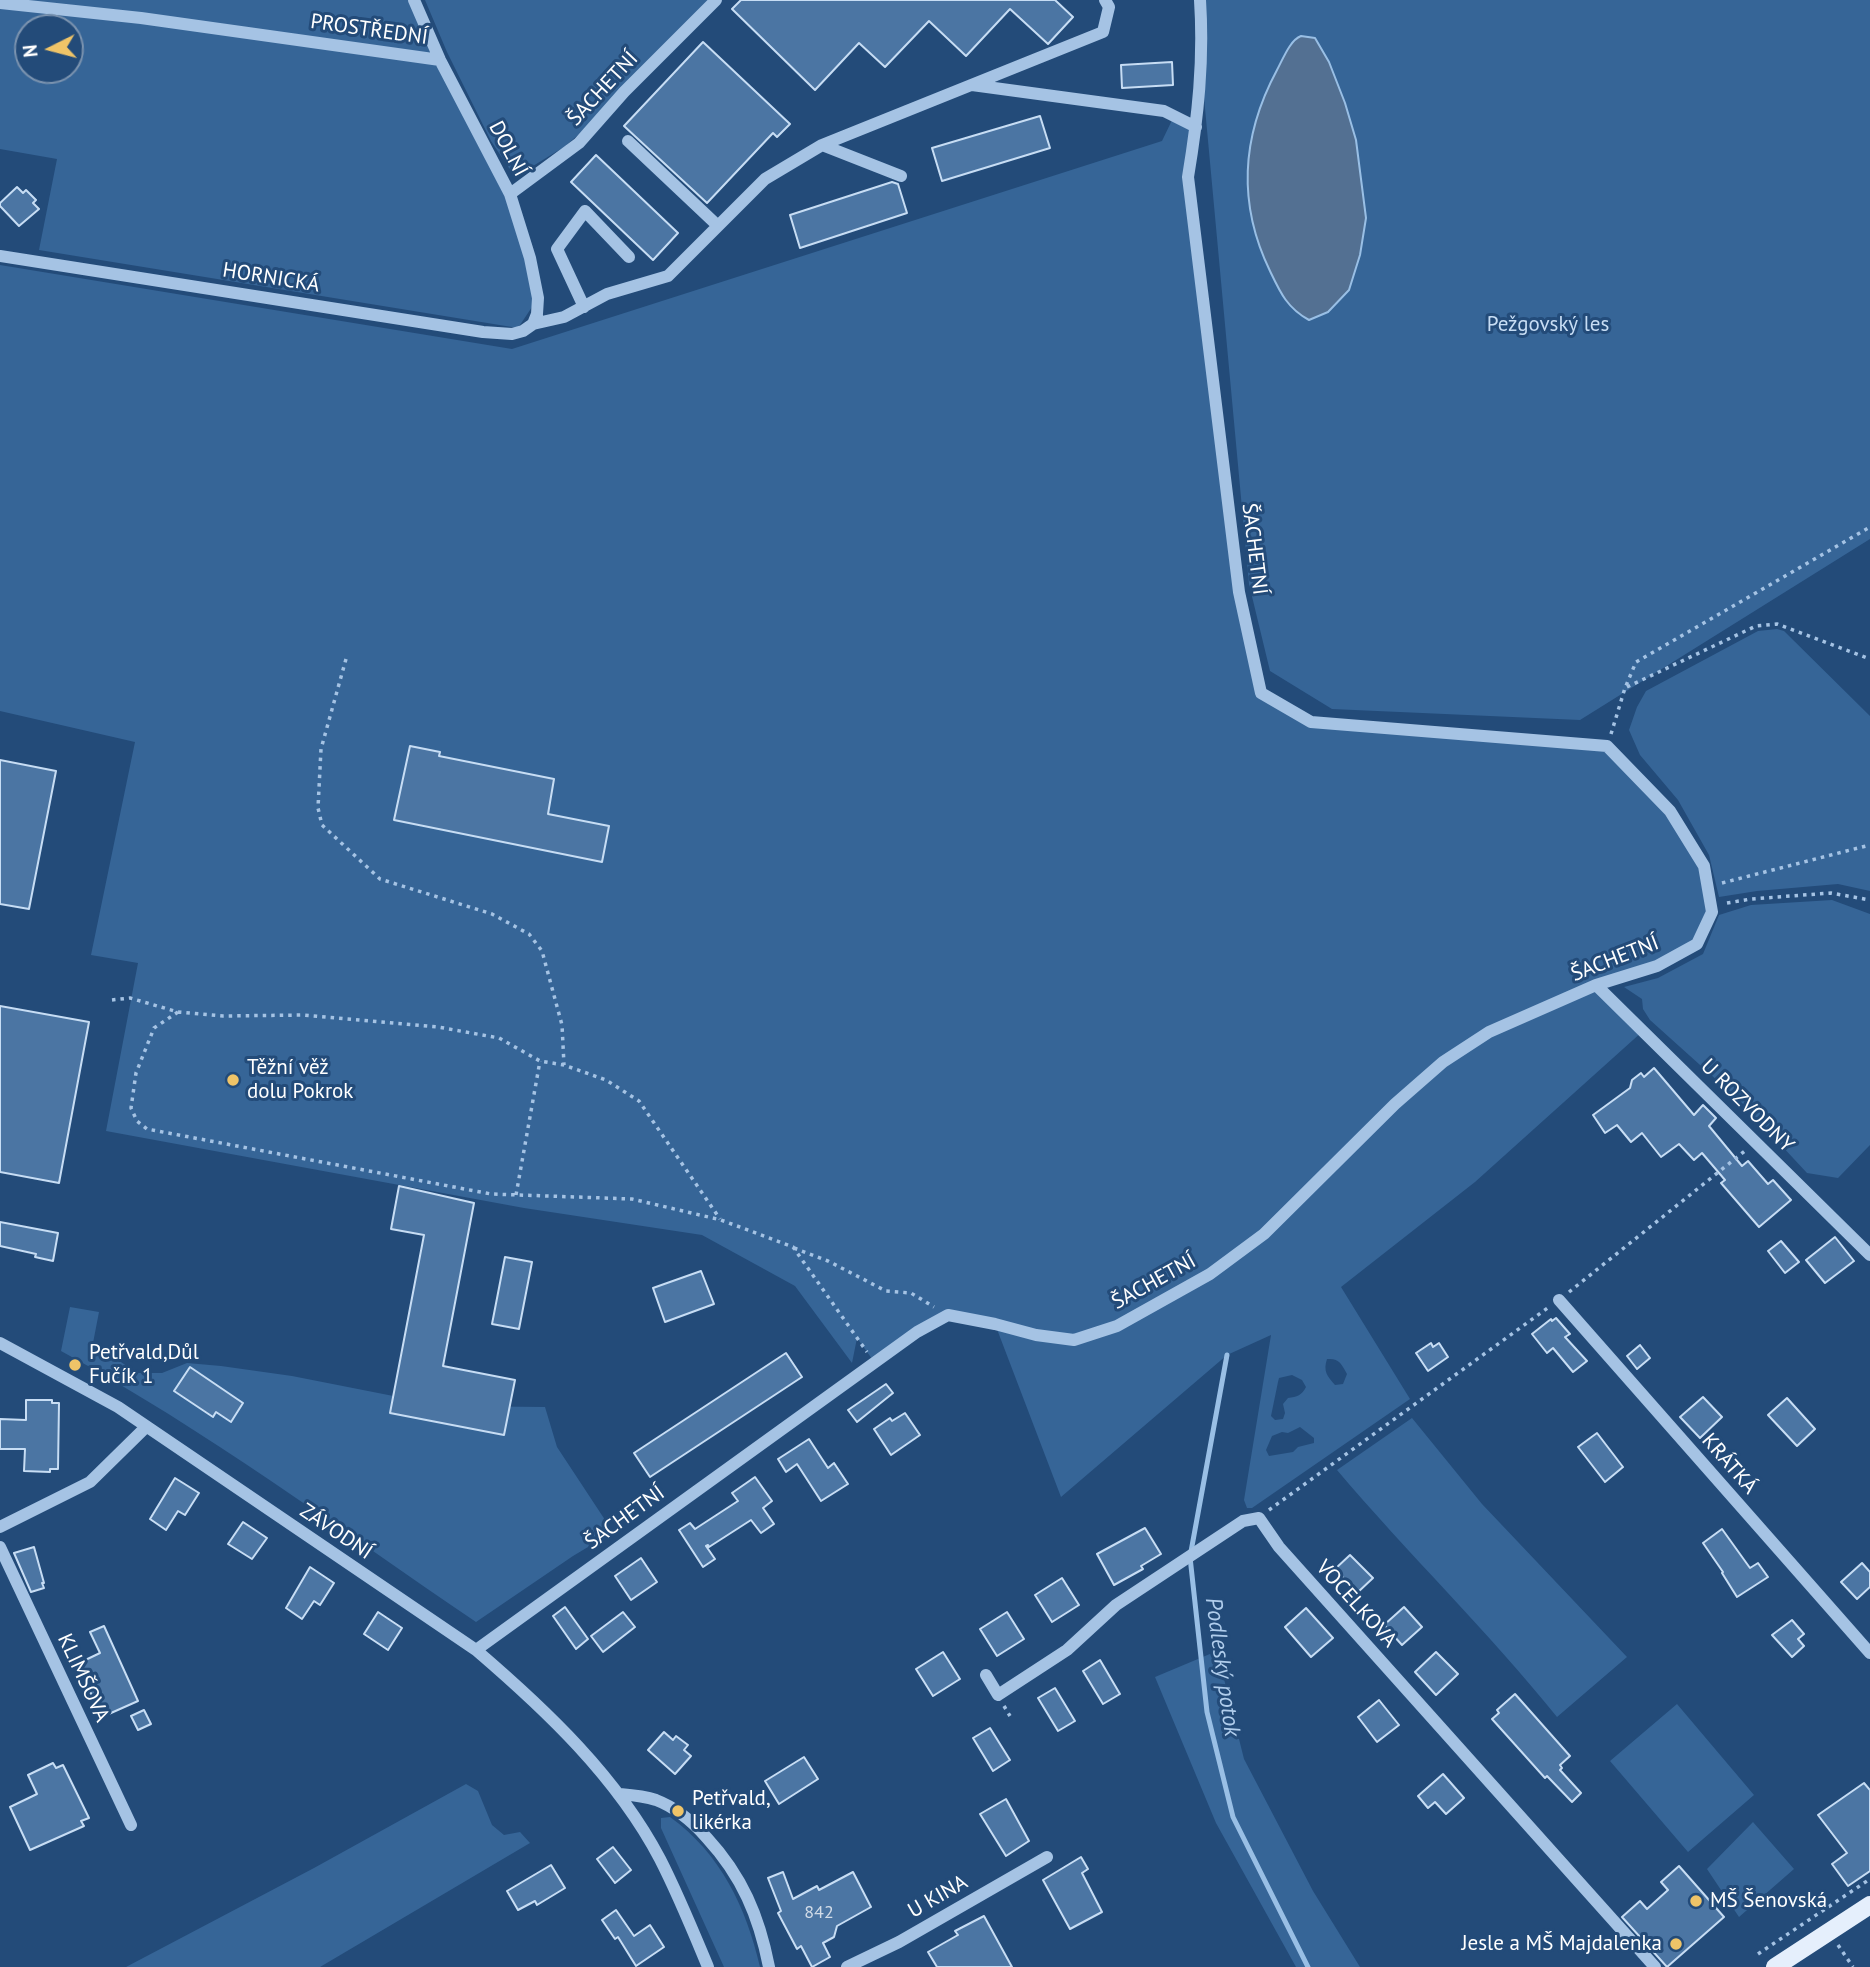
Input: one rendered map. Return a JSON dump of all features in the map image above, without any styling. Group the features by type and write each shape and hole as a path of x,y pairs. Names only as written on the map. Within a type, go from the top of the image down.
{"main road":[{"path":"1775,1967 1870,1905"}],"street":[{"name":"DOLNÍ","path":"414,0 440,60 510,194 530,258 538,298 533,324"},
{"name":"ŠACHETNÍ","path":"510,194 579,143 624,92 716,0"},
{"name":"HORNICKÁ","path":"0,256 512,334 533,324 565,317 607,294 668,276 765,178 822,145 1103,32 1109,7 1105,0"},
{"name":"ŠACHETNÍ","path":"1200,0 1203,44 1196,127 1188,177 1239,592 1261,693 1311,722 1607,746"},
{"name":"PROSTŘEDNÍ","path":"0,3 141,18 440,60"},
{"path":"972,85 1164,111 1196,127"},
{"path":"628,141 716,225"},
{"path":"822,145 901,176"},
{"path":"584,307 557,249 585,211 629,257"},
{"path":"1607,746 1670,811 1704,866 1711,906"},
{"name":"ŠACHETNÍ","path":"476,1650 917,1332 948,1315 1074,1340 1117,1326 1210,1274 1264,1234 1395,1104 1443,1062 1489,1032 1596,985 1657,966 1697,944 1712,912 1711,906"},
{"name":"U ROZVODNY","path":"1596,985 1870,1255"},
{"name":"KRÁTKÁ","path":"1559,1300 1870,1653"},
{"name":"ZÁVODNÍ","path":"0,1343 118,1407 476,1650 551,1719 618,1794 660,1858 708,1967"},
{"path":"0,1527 90,1482 146,1427"},
{"path":"986,1675 998,1695 1067,1650 1116,1605 1182,1564 1243,1521 1258,1518"},
{"name":"VOCELKOVA","path":"1258,1518 1289,1558 1655,1967"},
{"name":"KLIMŠOVA","path":"0,1547 131,1825"},
{"path":"618,1794 654,1800 678,1811 697,1826 718,1849 738,1876 756,1913 768,1967"},
{"name":"U KINA","path":"847,1967 899,1942 1046,1857"}],"path":[{"path":"1607,746 1636,662 1870,527"},
{"path":"1625,688 1756,626 1777,624 1870,659"},
{"path":"346,659 321,749 318,808 322,824 380,879 492,914 529,934 542,951 562,1025 564,1065"},
{"path":"1707,887 1870,845"},
{"path":"1711,906 1751,899 1831,893 1870,900"},
{"path":"112,1000 130,998 178,1013 223,1016 302,1015 438,1027 499,1038 540,1061 564,1065 606,1080 639,1101 721,1220"},
{"path":"178,1013 154,1028 136,1073 131,1108 137,1121 147,1129 491,1194 632,1199 721,1220 828,1261 886,1291 911,1293 948,1315"},
{"path":"516,1195 540,1061"},
{"path":"1258,1518 1559,1300 1756,1142"},
{"path":"793,1247 875,1363"},
{"path":"1758,1954 1870,1879"},
{"path":"1829,1932 1853,1967"}],"green space":[{"path":"0,0 414,0 510,194 538,298 518,328 39,250 57,159 0,149"},
{"path":"425,0 716,0 585,129 564,147 515,177 491,141 447,52"},
{"name":"Pežgovský les","path":"1195,0 1870,0 1870,539 1580,720 1332,709 1270,671 1249,584"},
{"path":"1174,116 1196,127 1188,177 1239,592 1261,693 1311,722 1607,746 1631,769 1704,866 1711,906 1697,944 1597,985 1643,1031 1475,1182 1341,1287 1410,1399 1252,1508 1247,1508 1244,1500 1271,1335 1227,1355 1061,1497 995,1324 948,1315 875,1363 857,1338 852,1363 795,1286 702,1235 524,1208 106,1131 138,963 91,955 135,742 0,711 0,265 512,349 1162,141","holes":["1327,1359 1337,1360 1343,1367 1347,1374 1343,1384 1335,1385 1328,1376 1325,1367","1292,1375 1302,1380 1306,1387 1299,1395 1288,1398 1283,1404 1283,1419 1275,1420 1271,1416 1279,1378","1300,1427 1314,1438 1314,1443 1298,1447 1293,1452 1269,1456 1266,1450 1272,1436"]},
{"path":"1758,631 1784,631 1870,716 1870,891 1838,884 1719,897 1709,855 1678,800 1640,755 1629,730 1646,691"},
{"path":"1832,900 1870,914 1870,1145 1838,1178 1807,1173 1739,1100 1650,1020 1643,1009 1642,999 1624,987 1658,978 1703,954 1719,915 1751,905"},
{"path":"70,1307 99,1312 93,1343 137,1373 162,1373 187,1363 292,1376 444,1406 545,1407 557,1447 613,1532 476,1622 220,1447 61,1351"},
{"path":"1412,1418 1482,1504 1627,1657 1557,1717 1504,1654 1337,1470"},
{"path":"1217,1651 1244,1759 1313,1891 1360,1967 1296,1967 1216,1823 1155,1677"},
{"path":"1677,1704 1754,1795 1688,1852 1610,1761"},
{"path":"466,1784 478,1791 492,1825 504,1835 520,1832 530,1843 320,1967 126,1967 314,1868"},
{"path":"670,1817 704,1848 729,1883 747,1923 760,1967 724,1967 661,1828 661,1818"},
{"path":"1753,1822 1794,1869 1739,1917 1707,1869"}],"shaded area":[{"path":"1301,36 1315,38 1329,62 1345,103 1356,140 1366,218 1360,255 1349,290 1328,312 1309,320 1290,305 1274,279 1259,246 1248,195 1248,169 1256,119 1284,55 1293,41"}],"building":[{"path":"741,0 1055,0 1073,17 1048,44 1010,9 966,56 929,21 885,67 859,43 815,90 732,9"},
{"path":"703,42 790,124 777,137 773,133 707,203 624,126"},
{"path":"1172,62 1173,85 1122,88 1121,65"},
{"path":"1040,116 1050,148 942,181 932,148"},
{"path":"596,155 678,233 653,260 571,182"},
{"path":"892,182 898,184 907,213 800,248 790,215"},
{"path":"17,187 23,193 26,190 36,200 33,203 39,209 19,226 0,206"},
{"path":"410,746 440,752 439,756 554,779 548,814 609,826 602,862 394,820"},
{"path":"0,760 56,771 29,909 0,904"},
{"path":"0,1006 89,1022 59,1183 0,1172"},
{"path":"1654,1068 1694,1115 1703,1105 1716,1118 1709,1126 1742,1166 1748,1161 1768,1184 1773,1180 1791,1200 1759,1227 1721,1183 1725,1180 1702,1153 1694,1160 1679,1144 1661,1157 1642,1133 1631,1142 1617,1125 1605,1133 1593,1115 1630,1088 1632,1080 1641,1073 1644,1077"},
{"path":"399,1186 474,1203 443,1366 515,1380 504,1435 390,1413 424,1235 391,1229"},
{"path":"0,1222 58,1233 53,1261 35,1257 36,1254 0,1246"},
{"path":"1835,1237 1854,1261 1825,1283 1806,1260"},
{"path":"1781,1241 1799,1262 1785,1273 1768,1251"},
{"path":"505,1257 532,1262 519,1329 492,1324"},
{"path":"701,1271 714,1304 665,1322 653,1288"},
{"path":"1556,1318 1570,1334 1565,1337 1587,1361 1573,1372 1553,1348 1547,1353 1532,1334"},
{"path":"1431,1343 1433,1347 1439,1343 1448,1357 1428,1371 1416,1353"},
{"path":"1640,1345 1650,1358 1637,1369 1627,1356"},
{"path":"786,1353 802,1377 650,1477 634,1453"},
{"path":"190,1367 243,1403 231,1422 216,1412 213,1417 174,1391"},
{"path":"886,1384 893,1393 857,1422 848,1410"},
{"path":"1703,1397 1722,1417 1700,1438 1680,1417"},
{"path":"1787,1398 1815,1429 1797,1446 1768,1415"},
{"path":"26,1400 52,1400 52,1403 59,1403 58,1469 50,1469 50,1472 24,1471 25,1449 0,1449 0,1419 26,1420"},
{"path":"905,1413 920,1435 891,1455 874,1429 890,1418 892,1421"},
{"path":"1597,1433 1623,1467 1605,1482 1578,1447"},
{"path":"809,1439 828,1468 834,1463 848,1484 821,1501 797,1464 786,1472 778,1459"},
{"path":"755,1477 772,1501 763,1508 774,1524 761,1533 751,1520 709,1547 706,1546 715,1559 703,1567 679,1530 690,1523 695,1529 738,1501 732,1493"},
{"path":"175,1478 199,1493 185,1515 178,1511 166,1530 150,1519"},
{"path":"243,1522 267,1538 252,1559 228,1544"},
{"path":"1145,1528 1161,1554 1141,1566 1143,1569 1114,1585 1097,1554"},
{"path":"1722,1529 1750,1568 1758,1563 1768,1577 1737,1597 1703,1543"},
{"path":"34,1547 44,1588 31,1592 14,1553"},
{"path":"1350,1555 1373,1578 1357,1593 1335,1569"},
{"path":"641,1558 657,1582 631,1600 615,1576"},
{"path":"1862,1563 1870,1572 1870,1587 1857,1599 1841,1582"},
{"path":"310,1567 334,1583 320,1605 314,1601 302,1619 286,1608"},
{"path":"1062,1578 1079,1605 1052,1622 1035,1595"},
{"path":"565,1607 588,1639 576,1649 553,1616"},
{"path":"1404,1607 1422,1627 1402,1645 1384,1625"},
{"path":"1306,1608 1333,1638 1311,1657 1285,1627"},
{"path":"378,1612 402,1628 388,1650 364,1634"},
{"path":"623,1612 635,1627 603,1652 591,1636"},
{"path":"1007,1612 1024,1639 997,1656 980,1629"},
{"path":"1792,1620 1804,1634 1798,1639 1804,1646 1792,1657 1772,1635"},
{"path":"104,1626 138,1701 102,1717 77,1664 100,1653 90,1632"},
{"path":"943,1652 960,1679 933,1696 916,1669"},
{"path":"1436,1652 1458,1674 1436,1695 1415,1672"},
{"path":"1100,1660 1120,1694 1103,1704 1083,1671"},
{"path":"1055,1688 1075,1721 1058,1731 1038,1698"},
{"path":"1515,1694 1570,1756 1560,1765 1560,1770 1581,1793 1572,1802 1547,1776 1545,1778 1492,1719 1499,1713 1497,1710"},
{"path":"1379,1700 1399,1725 1377,1742 1358,1717"},
{"path":"144,1710 151,1724 138,1730 131,1716"},
{"path":"990,1728 1010,1760 993,1771 973,1738"},
{"path":"664,1732 673,1740 676,1736 688,1745 684,1750 691,1756 675,1774 648,1750"},
{"path":"804,1757 818,1779 779,1804 765,1781"},
{"path":"53,1763 56,1768 63,1765 89,1818 81,1821 84,1826 30,1850 10,1807 37,1794 28,1775"},
{"path":"1443,1774 1464,1798 1446,1814 1435,1802 1428,1808 1418,1796"},
{"path":"1864,1783 1870,1790 1870,1871 1848,1886 1832,1864 1847,1853 1818,1815"},
{"path":"1006,1799 1029,1841 1006,1856 980,1814"},
{"path":"613,1847 631,1870 615,1883 597,1859"},
{"path":"1081,1857 1088,1869 1082,1873 1102,1912 1070,1929 1043,1880"},
{"path":"551,1865 565,1888 537,1905 535,1901 518,1910 507,1891"},
{"path":"1679,1866 1724,1917 1667,1967 1622,1917 1640,1901 1647,1909 1668,1890 1661,1882"},
{"path":"783,1872 793,1899 817,1886 819,1890 853,1872 871,1907 837,1926 834,1937 823,1943 830,1957 812,1967 801,1946 797,1949 778,1913 781,1911 768,1878"},
{"path":"616,1910 634,1936 650,1925 664,1947 636,1966 618,1937 615,1939 602,1920"},
{"path":"984,1916 1012,1967 937,1967 928,1952 958,1935 955,1931"}],"waterway":[{"name":"Podleský potok","path":"1227,1355 1190,1557 1207,1712 1233,1817 1308,1967"}],"place":[{"name":"Těžní věž dolu Pokrok","path":"233,1080"},
{"name":"Petřvald,Důl Fučík 1","path":"75,1365"},
{"name":"Petřvald, likérka","path":"678,1811"},
{"name":"MŠ Šenovská","path":"1696,1901"},
{"name":"Jesle a MŠ Majdalenka","path":"1676,1944"}]}
